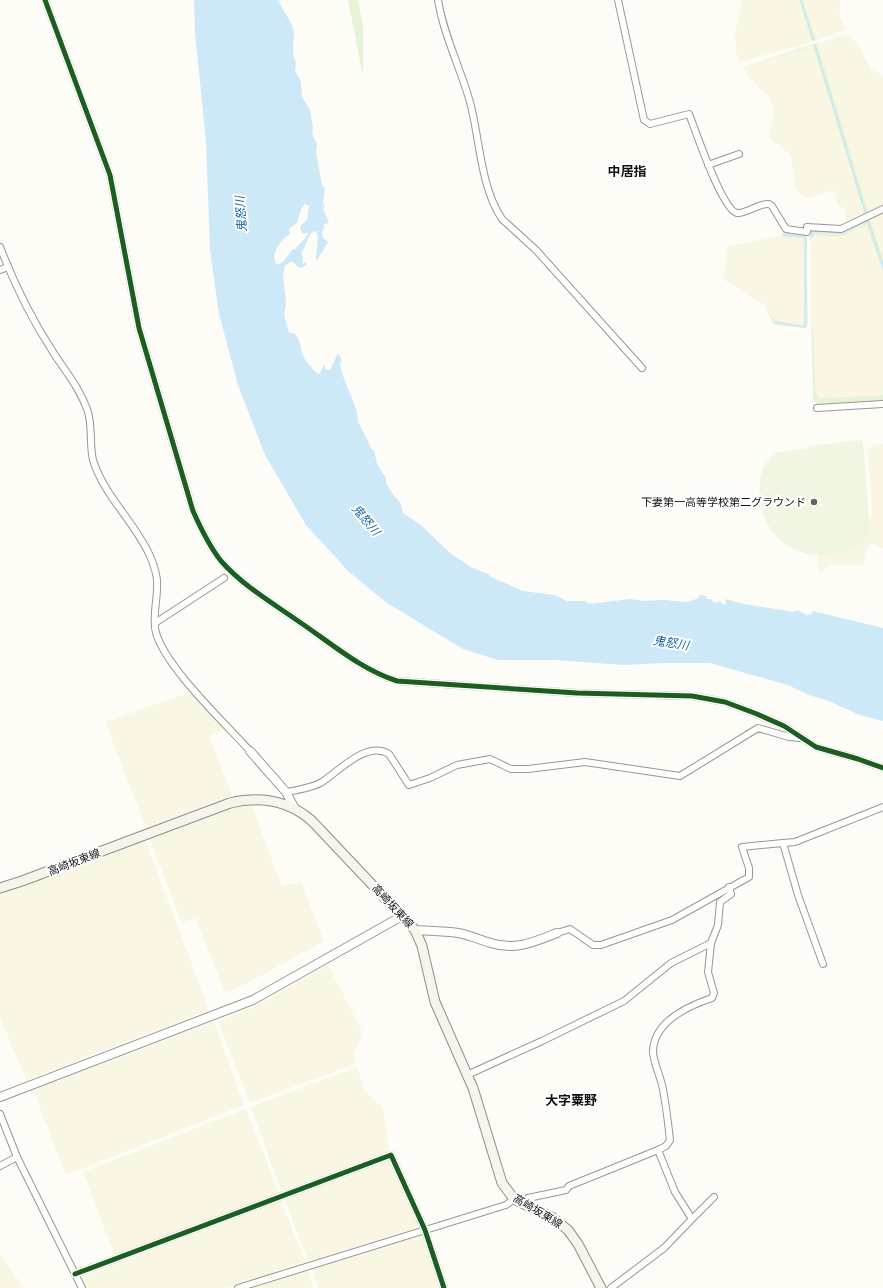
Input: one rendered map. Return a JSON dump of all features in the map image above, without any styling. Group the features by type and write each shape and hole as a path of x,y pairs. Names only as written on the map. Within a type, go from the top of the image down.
{"main road":[{"name":"高崎坂東線","path":"0,888 230,803 259,799 277,802 295,809 312,821 415,930 422,946 435,1002 467,1075 484,1122 499,1176 505,1188 517,1201 553,1218 568,1230 578,1244 601,1288"}],"street":[{"path":"45,0 110,175 139,328 191,505 206,539 222,562 248,585 346,654 382,676 397,681 577,693 692,696 725,702 757,714 784,726 800,738 816,747 883,768"},
{"path":"438,0 452,52 470,102 480,153 491,196 498,213 502,219 536,250 642,368"},
{"path":"618,0 644,120 650,124 690,114 708,165 720,192 732,210 738,213 769,204 772,206 783,226 791,231 807,232 807,227 841,229 883,209"},
{"path":"708,165 739,154"},
{"path":"0,247 8,267 53,353 80,392 88,411 94,460 103,482 141,538 150,556 155,572 157,587 155,623 156,633 170,659 205,702 286,792 295,809"},
{"path":"0,270 8,267"},
{"path":"817,408 883,404"},
{"path":"155,623 224,578"},
{"path":"286,792 322,782 352,759 374,750 385,751 389,754 409,784 430,778 457,765 490,759 511,769 528,769 585,762 680,776 758,728 789,737 800,738"},
{"path":"874,765 883,771"},
{"path":"415,930 470,935 490,943 513,947 528,945 570,929 593,945 601,945 672,920 749,877 749,868 742,847 795,842 883,807"},
{"path":"783,843 798,894 823,964"},
{"path":"238,1288 517,1201 566,1190 569,1186 666,1146 670,1140 665,1101 653,1050 658,1033 669,1020 694,1004 712,998 714,993 708,972 711,943 718,925 720,902 731,894 729,887"},
{"path":"0,1098 253,1000 402,916"},
{"path":"467,1075 542,1041 624,1001 671,963 711,943"},
{"path":"0,1114 17,1157 82,1288"},
{"path":"658,1150 675,1192 692,1219"},
{"path":"76,1274 391,1155 425,1230 444,1288"},
{"path":"0,1166 17,1157"},
{"path":"610,1288 675,1239 714,1197"}],"shaded area":[{"path":"743,0 799,0 812,42 740,62 736,52 735,32"},
{"path":"803,0 841,0 839,13 846,30 816,40"},
{"path":"849,34 863,53 870,68 883,76 883,207 869,214 817,43"},
{"path":"813,46 865,216 849,224 846,223 846,212 843,207 838,206 834,190 808,199 795,189 791,155 769,136 774,112 771,100 754,83 742,67"},
{"path":"883,211 883,258 869,218"},
{"path":"866,224 883,272 883,395 819,398 816,394 812,340 810,241 813,241 815,235 837,237 844,236"},
{"path":"781,236 803,238 805,327 775,322 766,307 760,302 724,280 728,246"},
{"path":"876,444 883,444 883,548 873,544 869,546 866,550 864,564 829,565 820,572 817,563 817,556 840,554 857,548 870,531 869,521 872,516 872,508 868,453 869,448"},
{"path":"190,692 224,729 209,736 232,795 146,828 105,722"},
{"path":"252,806 282,886 301,882 324,941 246,984 225,992 195,918 182,923 149,838 231,808"},
{"path":"145,840 209,1010 26,1080 0,1017 0,893"},
{"path":"328,965 361,1029 362,1035 353,1056 355,1064 250,1103 218,1021 256,1006"},
{"path":"214,1022 244,1105 66,1175 33,1090"},
{"path":"357,1067 364,1090 383,1108 389,1151 281,1191 251,1107"},
{"path":"246,1109 279,1193 115,1256 83,1172"},
{"path":"388,1159 420,1227 308,1261 284,1198"},
{"path":"281,1200 305,1262 224,1288 85,1288 81,1278"},
{"path":"423,1235 440,1288 318,1288 312,1269"},
{"path":"0,1253 24,1288 0,1288"},
{"path":"308,1270 313,1288 248,1288"}],"green space":[{"path":"348,0 358,0 363,26 363,76"},
{"path":"799,0 803,0 816,40 812,42"},
{"path":"817,43 869,214 865,216 813,46 742,67"},
{"path":"869,218 883,258 883,272 866,224 844,236 837,237 815,235 810,241 810,230 829,231"},
{"path":"783,232 806,235 808,324 806,328 774,325 765,306 775,322 805,326 803,238 783,236"},
{"path":"811,301 816,394 819,398 883,395 883,402 818,405 813,399"},
{"name":"下妻第一高等学校第二グラウンド","path":"863,440 870,531 864,540 852,550 836,554 822,555 809,554 796,550 785,544 768,525 763,513 759,491 761,476 765,465 777,452 807,449 809,446"}],"water":[{"name":"鬼怒川","path":"194,0 279,0 292,24 294,31 293,55 296,62 295,71 301,82 302,97 310,110 313,128 312,134 317,144 316,152 322,185 325,189 323,203 325,207 323,209 329,223 323,224 325,228 322,231 323,238 328,242 318,259 316,260 318,236 316,231 312,232 310,235 301,254 303,257 303,264 305,262 307,264 302,268 298,267 293,262 290,262 285,266 283,274 286,303 284,315 289,333 293,333 297,337 304,359 318,374 324,365 326,370 330,370 338,353 342,361 340,363 343,375 356,409 359,424 371,449 374,450 377,464 386,478 386,483 394,496 400,502 403,513 422,526 450,553 471,567 523,591 555,595 567,601 585,601 589,604 630,599 644,601 663,600 687,602 699,598 698,595 706,596 707,599 711,599 714,603 720,601 723,605 726,604 726,599 794,612 797,610 807,615 812,614 813,611 883,628 883,721 860,715 788,685 710,663 624,665 556,660 498,660 463,649 387,603 349,572 306,525 265,455 238,385 219,314 210,250 206,141 195,33","holes":["305,204 309,206 307,220 300,226 302,233 308,233 308,235 295,249 293,249 283,262 277,265 274,257 277,248 280,243 290,234 289,229 297,223 301,209"]}],"waterway":[{"path":"801,0 813,39"},
{"path":"815,46 866,214"},
{"path":"812,237 813,231 841,233 868,220 883,266"},
{"path":"783,235 804,237"},
{"path":"775,322 805,327 806,237"}],"cycle path":[{"path":"45,0 110,175 139,328 193,511 202,531 221,561 239,579 348,656 372,670 397,681 577,693 692,696 725,702 757,714 784,726 816,747 883,768"},
{"path":"75,1274 391,1155 425,1230 444,1288"}],"place":[{"name":"下妻第一高等学校第二グラウンド","path":"814,502"}],"district":[{"name":"中居指","path":"627,171"},
{"name":"大字粟野","path":"571,1100"}]}
